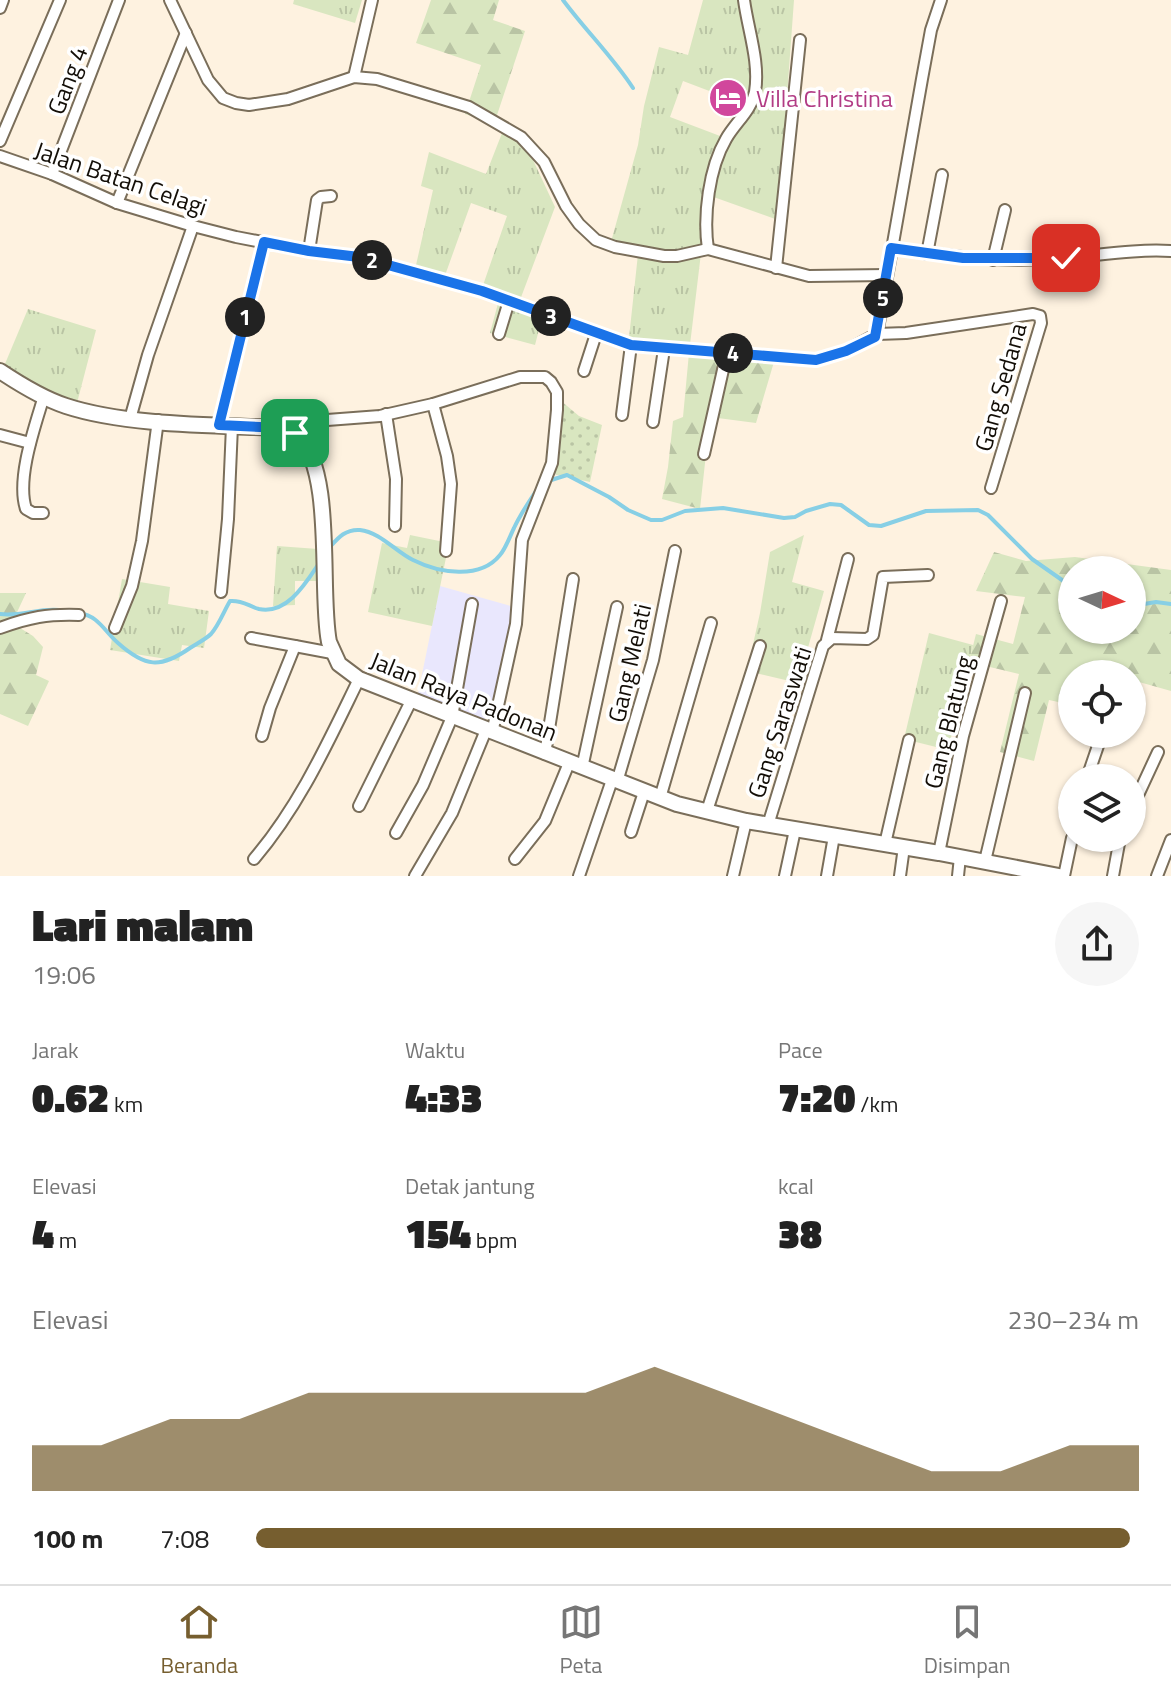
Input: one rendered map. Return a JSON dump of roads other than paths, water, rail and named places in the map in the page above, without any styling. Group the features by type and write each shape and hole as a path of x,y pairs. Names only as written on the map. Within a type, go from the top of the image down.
{"main road":[{"path":"0,371 66,406 130,419 282,428 295,433 308,451 316,476 325,563 327,632 332,653"},
{"name":"Jalan Raya Padonan","path":"332,653 339,664 359,679 660,798 746,821 985,861 1020,872 1061,876"}],"street":[{"path":"0,8 3,0"},
{"path":"0,141 60,0"},
{"name":"Gang 4","path":"52,174 119,0"},
{"path":"170,0 215,90 223,98 236,103 249,105 288,99 354,77 377,79 469,107 521,137 544,162 566,206 579,224 596,240 615,247 664,256 708,249 809,276 887,275"},
{"path":"354,77 372,0"},
{"path":"708,249 707,224 715,170 727,138 749,107 755,91 755,60 744,0"},
{"path":"877,334 931,30 941,0"},
{"path":"117,203 186,33"},
{"path":"776,268 800,40"},
{"name":"Jalan Batan Celagi","path":"0,156 52,174 117,203 193,226 309,251 359,257 482,291 631,345 816,360 846,351 877,334"},
{"path":"927,254 942,175"},
{"path":"309,251 317,200 331,196"},
{"path":"993,260 1005,210"},
{"path":"130,419 148,355 193,226"},
{"path":"221,592 228,519 225,425 264,242"},
{"path":"891,248 993,260 1066,258 1123,251 1171,251"},
{"path":"499,334 509,301"},
{"name":"Gang Sedana","path":"877,334 906,333 1033,314 1040,316 1032,353 991,488"},
{"path":"584,371 596,334"},
{"path":"622,415 631,345"},
{"path":"653,422 664,349"},
{"path":"704,454 727,352"},
{"path":"295,433 308,424 326,418 369,418 433,404 520,377 545,377 557,392 552,463 522,540 516,624 489,732 452,813 415,876"},
{"path":"43,513 29,512 24,503 24,482 30,443 44,396"},
{"path":"433,404 451,484 446,551"},
{"path":"386,414 396,479 395,526"},
{"path":"115,628 132,586 142,541 158,420"},
{"path":"0,435 30,443"},
{"name":"Gang Melati","path":"579,876 644,694 675,551"},
{"path":"827,640 848,559"},
{"name":"Gang Saraswati","path":"768,825 827,640 867,639 873,635 883,577 928,575"},
{"path":"545,754 573,579"},
{"name":"Gang Blatung","path":"939,853 963,736 1001,601"},
{"path":"396,833 423,785 452,717 472,604"},
{"path":"515,859 545,821 576,766 617,607"},
{"path":"0,628 29,617 79,615"},
{"path":"660,798 711,623"},
{"path":"251,638 332,653"},
{"path":"262,736 295,646"},
{"path":"707,811 760,646"},
{"path":"254,859 291,811 316,768 359,679"},
{"path":"985,861 1025,693"},
{"path":"359,806 411,701"},
{"path":"885,844 909,740"},
{"path":"1146,778 1158,752"},
{"path":"631,832 644,792"},
{"path":"733,876 746,821"},
{"path":"785,876 795,830"},
{"path":"827,876 834,836"},
{"path":"1157,876 1171,840"},
{"path":"900,876 904,847"},
{"path":"1061,876 1068,852"},
{"path":"1113,876 1117,852"},
{"path":"958,876 960,857"}],"waterway":[{"path":"563,0 633,88"},
{"path":"545,482 567,475 651,520 662,520 685,511 723,508 784,518 830,504 841,505 869,525 881,526 926,511 978,510 988,515 1032,559 1058,577"},
{"path":"329,548 346,533 360,530 374,534 423,565 459,572 482,568 502,552 536,491"},
{"path":"79,613 96,621 136,657 161,662 179,655 209,636 230,601 259,609 279,607 288,602 320,562"},
{"path":"1146,604 1171,604"},
{"path":"0,614 59,610"}],"place":[{"name":"Villa Christina","path":"728,98"}]}
